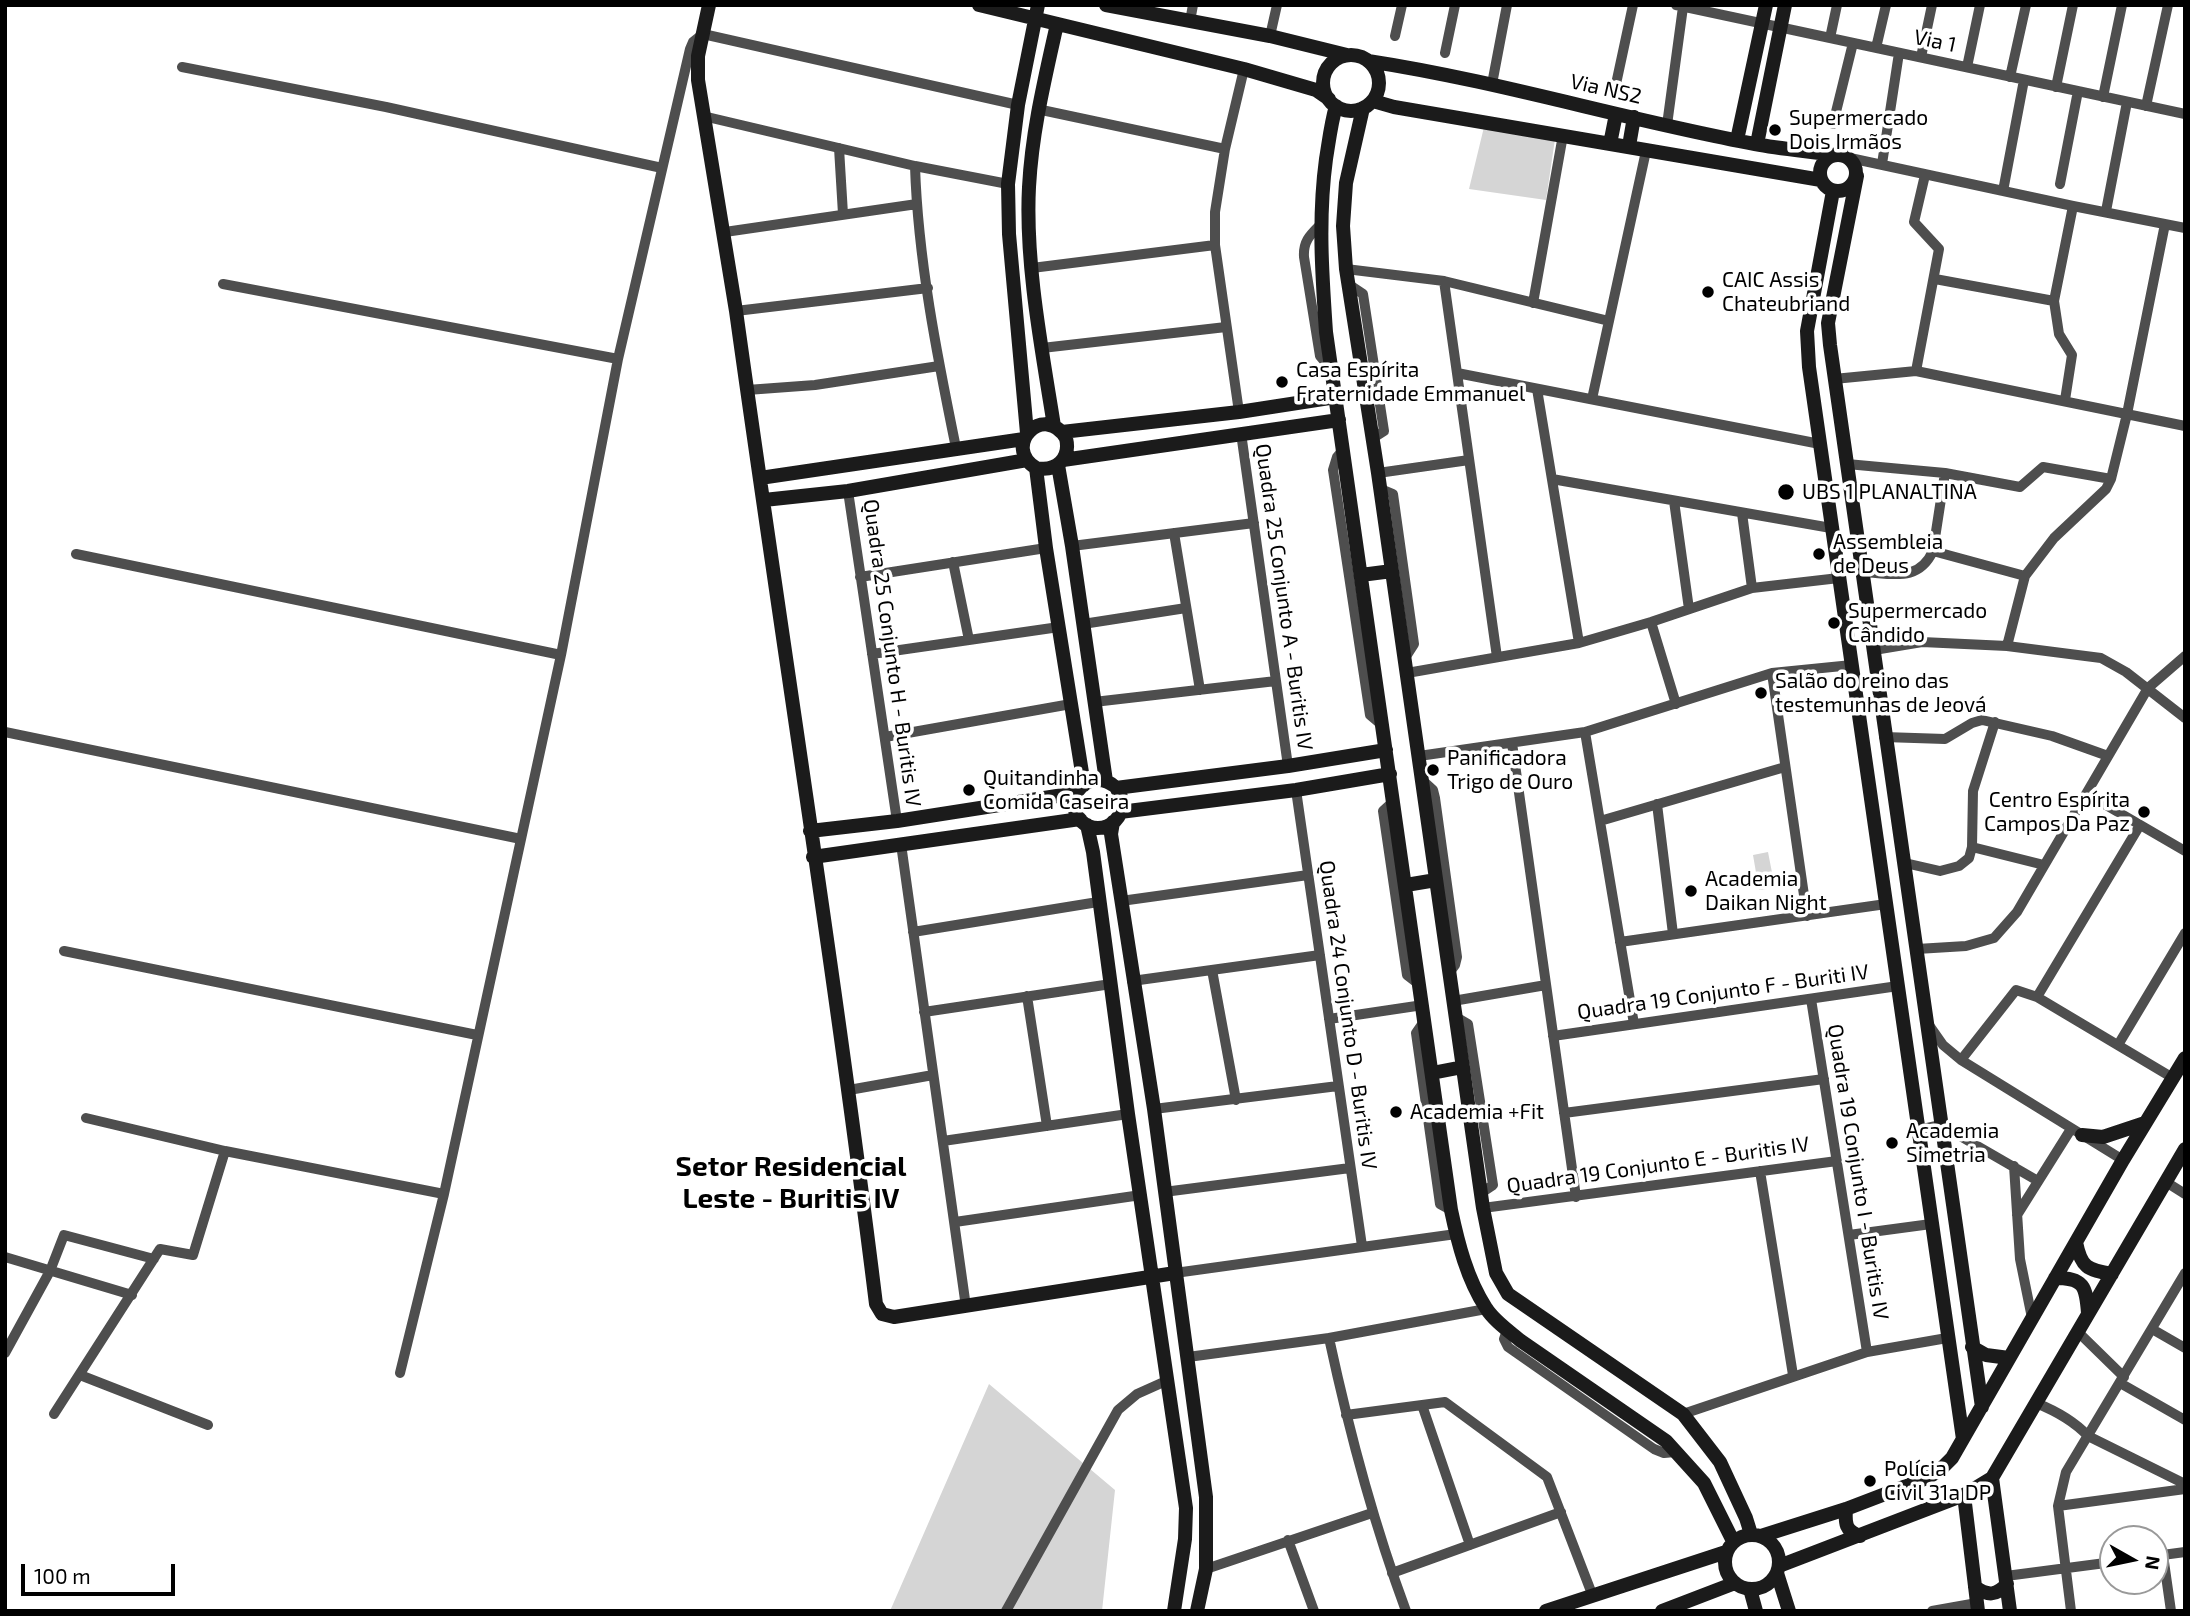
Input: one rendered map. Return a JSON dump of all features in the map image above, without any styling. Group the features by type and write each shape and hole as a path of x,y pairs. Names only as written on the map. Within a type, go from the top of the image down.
{"street":[{"path":"979,5 1037,12 1057,24 1244,69 1316,90 1345,110 1368,104 1394,107 1821,180"},
{"path":"1106,5 1354,55 1368,61 1375,69 1379,79 1378,91 1368,104 1346,183 1343,226 1347,276 1381,489 1482,1200 1496,1273 1507,1294 1683,1414 1720,1462 1756,1535 1775,1548 1789,1611"},
{"path":"1190,21 1194,5"},
{"path":"1270,36 1277,5"},
{"path":"1395,36 1402,5"},
{"path":"1445,53 1455,5"},
{"path":"1492,84 1507,5"},
{"path":"1616,84 1633,5"},
{"path":"1737,140 1766,5"},
{"path":"1757,144 1785,5"},
{"path":"1830,38 1837,5"},
{"path":"1876,48 1886,5"},
{"path":"1921,57 1932,5"},
{"path":"1967,67 1980,5"},
{"path":"2010,76 2026,5"},
{"path":"2056,87 2073,5"},
{"path":"2103,97 2122,5"},
{"path":"2146,106 2168,5"},
{"path":"1667,125 1680,6"},
{"name":"Via 1","path":"1680,6 1713,9 1762,23 2185,114"},
{"path":"707,9 698,56 703,116 724,232 764,500 813,857 849,1090 876,1304 882,1314 894,1317 966,1307 1152,1275 1456,1234"},
{"path":"1037,12 1018,105 1008,184 1009,234 1026,436 1023,447 1032,464 1071,704 1080,789 1074,807 1084,822 1093,852 1128,1114 1186,1508 1185,1539 1174,1611"},
{"path":"1057,24 1037,109 1029,186 1028,228 1042,348 1058,429 1068,446 1061,463 1094,702 1111,784 1121,799 1111,834 1154,1109 1206,1497 1206,1569 1197,1611"},
{"path":"703,34 1018,105"},
{"path":"400,1373 444,1194 561,655 618,359 690,49 703,34"},
{"path":"1833,124 1853,43"},
{"path":"1882,164 1899,53"},
{"path":"1347,55 1338,59 1326,72 1325,91 1333,103 1321,224 1326,332 1451,1210 1470,1277 1486,1309 1507,1329 1666,1441 1704,1483 1730,1547 1726,1569 1735,1583 1750,1589 1766,1585 1778,1569 1964,1495 1992,1478 2185,1149"},
{"name":"Via NS2","path":"1368,61 1492,84 1737,140 1835,155"},
{"path":"182,67 386,107 662,168"},
{"path":"1238,412 1215,245 1215,212 1225,149 1244,69"},
{"path":"2003,191 2024,80"},
{"path":"2060,184 2078,91"},
{"path":"2106,211 2127,102"},
{"path":"1037,109 1225,149"},
{"path":"1610,144 1616,114"},
{"path":"1743,114 1763,117"},
{"path":"703,116 915,166 1008,184"},
{"path":"1629,146 1634,117"},
{"path":"1533,303 1563,135"},
{"path":"839,148 843,214"},
{"path":"1592,399 1646,151"},
{"path":"1857,176 1848,189 1833,191 1821,180 1821,167 1829,157 1835,155 2185,228"},
{"path":"1850,158 1857,176 1828,323 1884,737 1905,863 1982,1407"},
{"path":"915,166 917,204 939,366 956,448"},
{"path":"1916,371 1935,279 1938,249 1914,222 1925,175"},
{"path":"1833,191 1807,331 1808,367 1963,1439"},
{"path":"724,232 917,204"},
{"path":"2065,400 2072,355 2059,334 2054,301 2073,206"},
{"path":"2007,646 2025,576 2054,538 2106,489 2111,479 2127,414 2165,224"},
{"path":"1032,268 1215,245"},
{"path":"1347,276 1444,281 1609,321"},
{"path":"1935,279 2054,301"},
{"path":"1444,281 1497,657"},
{"path":"223,284 618,359"},
{"path":"736,311 928,288"},
{"path":"1042,348 1226,327"},
{"path":"747,390 816,384 939,366"},
{"path":"1834,379 1916,371 2185,426"},
{"path":"1457,373 1820,443"},
{"path":"1538,389 1579,643"},
{"path":"760,478 1026,436 1039,425 1058,429 1238,412 1336,397"},
{"path":"764,500 848,491 1032,464 1051,469 1061,463 1241,433 1339,420"},
{"name":"Quadra 25 Conjunto A - Buritis IV","path":"1241,433 1289,766"},
{"path":"1343,450 1337,457 1334,470 1370,715 1382,726"},
{"path":"1378,473 1469,460"},
{"path":"1847,464 1945,473 2020,487 2043,467 2111,479"},
{"path":"1862,572 1913,574 1927,564 1933,551 1945,473"},
{"path":"1552,479 1742,513 1832,534 1843,541 1857,537"},
{"path":"1381,489 1393,494 1414,644 1406,665"},
{"name":"Quadra 25 Conjunto H - Buritis IV","path":"848,491 897,821"},
{"path":"1674,501 1689,609"},
{"path":"1742,513 1752,588"},
{"path":"1072,545 1254,523"},
{"path":"1174,533 1200,690"},
{"path":"860,576 1046,548"},
{"path":"1933,551 2025,576"},
{"path":"76,554 561,655"},
{"path":"1836,558 1845,554 1859,555"},
{"path":"953,562 969,640"},
{"path":"1361,575 1392,571"},
{"path":"1406,665 1497,657 1579,643 1752,588 1839,578"},
{"path":"1083,624 1186,608"},
{"path":"1650,622 1676,704"},
{"path":"872,654 1059,627"},
{"path":"1874,650 1922,642 2007,646 2101,658 2126,671 2185,718"},
{"path":"1917,949 1966,946 1994,938 2017,912 2148,688 2185,656"},
{"path":"1419,756 1585,732 1772,673 1852,665"},
{"path":"1772,673 1807,916"},
{"path":"1094,702 1276,681"},
{"path":"886,737 1071,704"},
{"path":"1884,737 1945,739 1982,720 2052,736 2108,756"},
{"path":"1905,863 1940,871 1959,866 1969,858 1972,847 1973,791 1995,722"},
{"path":"5,732 521,839"},
{"path":"1585,732 1634,1024"},
{"path":"1512,743 1576,1197"},
{"path":"810,831 897,821 1080,789 1098,780 1111,784 1289,766 1386,750"},
{"path":"1867,764 1874,768 1889,765"},
{"path":"1600,821 1785,767"},
{"path":"813,857 1084,822 1101,827 1117,817 1390,774"},
{"path":"1422,780 1433,790 1437,812 1457,957 1449,973"},
{"path":"1870,787 1877,783 1892,784"},
{"name":"Quadra 24 Conjunto D - Buritis IV","path":"1296,790 1362,1246"},
{"path":"2087,794 2185,851"},
{"path":"1394,801 1383,811 1407,975 1420,985"},
{"path":"1657,804 1673,934"},
{"path":"2037,998 2140,825"},
{"path":"901,844 966,1307"},
{"path":"1972,847 2044,865"},
{"path":"1121,901 1308,875"},
{"path":"1406,885 1436,880"},
{"path":"913,932 1098,902"},
{"path":"1620,942 1886,904"},
{"path":"2118,1045 2185,933"},
{"path":"64,951 477,1035"},
{"path":"1132,981 1320,955"},
{"path":"1212,970 1237,1100"},
{"path":"924,1012 1111,984"},
{"path":"1453,1001 1546,985"},
{"name":"Quadra 19 Conjunto F - Buriti IV","path":"1553,1036 1898,986"},
{"path":"1961,1059 2017,990 2037,998 2173,1078"},
{"path":"1027,996 1047,1126"},
{"name":"Quadra 19 Conjunto I - Buritis IV","path":"1811,999 1867,1352"},
{"path":"1329,1019 1424,1013"},
{"path":"1424,1013 1416,1033 1440,1205 1451,1210"},
{"path":"1456,1017 1468,1024 1493,1185 1482,1200"},
{"path":"1928,1025 1943,1045 1961,1059 2123,1160"},
{"path":"1546,1611 1730,1547 1756,1535 1846,1509 1927,1478 1940,1470 1952,1458 2123,1160 2184,1061"},
{"path":"1432,1073 1463,1066"},
{"path":"849,1090 933,1075"},
{"path":"1564,1113 1824,1079"},
{"path":"1154,1109 1338,1086"},
{"path":"1915,1111 1939,1106"},
{"path":"943,1141 1128,1114"},
{"path":"86,1118 225,1151 444,1194"},
{"path":"2077,1132 2103,1137 2145,1123"},
{"path":"1918,1130 1941,1125 2038,1181"},
{"path":"2016,1216 2038,1181 2077,1132"},
{"path":"54,1414 160,1249 193,1255 225,1151"},
{"name":"Quadra 19 Conjunto E - Buritis IV","path":"1482,1200 1576,1197 1837,1161"},
{"path":"2014,1166 2020,1259 2032,1318"},
{"path":"1164,1192 1350,1168"},
{"path":"1760,1171 1793,1375"},
{"path":"2166,1182 2185,1194"},
{"path":"955,1222 1141,1195"},
{"path":"1849,1235 1931,1224"},
{"path":"5,1353 50,1271 64,1236 154,1259"},
{"path":"2076,1242 2079,1258 2087,1268 2112,1274"},
{"path":"5,1257 132,1295"},
{"path":"2071,1611 2058,1506 2066,1472 2184,1275"},
{"path":"2055,1279 2075,1279 2083,1285 2087,1295 2088,1313"},
{"path":"1188,1357 1329,1338 1486,1309"},
{"path":"2152,1329 2185,1348"},
{"path":"2077,1331 2122,1380 2185,1420"},
{"path":"1329,1338 1372,1513 1406,1611"},
{"path":"1683,1414 1867,1352 1947,1338"},
{"path":"1972,1347 1986,1355 2009,1359"},
{"path":"80,1375 208,1424"},
{"path":"1006,1611 1118,1410 1137,1394 1166,1381"},
{"path":"1346,1415 1445,1402 1547,1477 1592,1594"},
{"path":"2036,1403 2077,1423 2088,1436 2185,1487"},
{"path":"1422,1405 1470,1545"},
{"path":"1992,1478 2010,1611"},
{"path":"2058,1506 2185,1487"},
{"path":"1932,1611 1977,1607 1964,1495"},
{"path":"1846,1509 1847,1528 1851,1533 1860,1536"},
{"path":"1392,1573 1561,1512"},
{"path":"1206,1569 1372,1513"},
{"path":"1288,1540 1314,1611"},
{"path":"2006,1580 2099,1564"},
{"path":"1975,1587 1990,1594 2001,1591 2006,1580"},
{"path":"1662,1611 1735,1583"},
{"path":"1750,1589 1756,1611"}],"shaded area":[{"path":"1484,127 1555,139 1546,200 1469,189"},
{"path":"1768,852 1775,888 1759,890 1753,855"},
{"path":"989,1384 1115,1490 1102,1611 890,1611"}],"place":[{"name":"Supermercado Dois Irmãos","path":"1775,130"},
{"name":"CAIC Assis Chateubriand","path":"1708,292"},
{"name":"Casa Espírita Fraternidade Emmanuel","path":"1282,382"},
{"name":"UBS 1 PLANALTINA","path":"1786,492"},
{"name":"Assembleia de Deus","path":"1819,554"},
{"name":"Supermercado Cândido","path":"1834,623"},
{"name":"Salão do reino das testemunhas de Jeová","path":"1761,693"},
{"name":"Panificadora Trigo de Ouro","path":"1433,770"},
{"name":"Quitandinha Comida Caseira","path":"969,790"},
{"name":"Centro Espírita Campos Da Paz","path":"2144,812"},
{"name":"Academia Daikan Night","path":"1691,891"},
{"name":"Academia +Fit","path":"1396,1112"},
{"name":"Academia Simetria","path":"1892,1143"},
{"name":"Polícia Civil 31a DP","path":"1870,1481"}],"district":[{"name":"Setor Residencial Leste - Buritis IV","path":"791,1183"}]}
